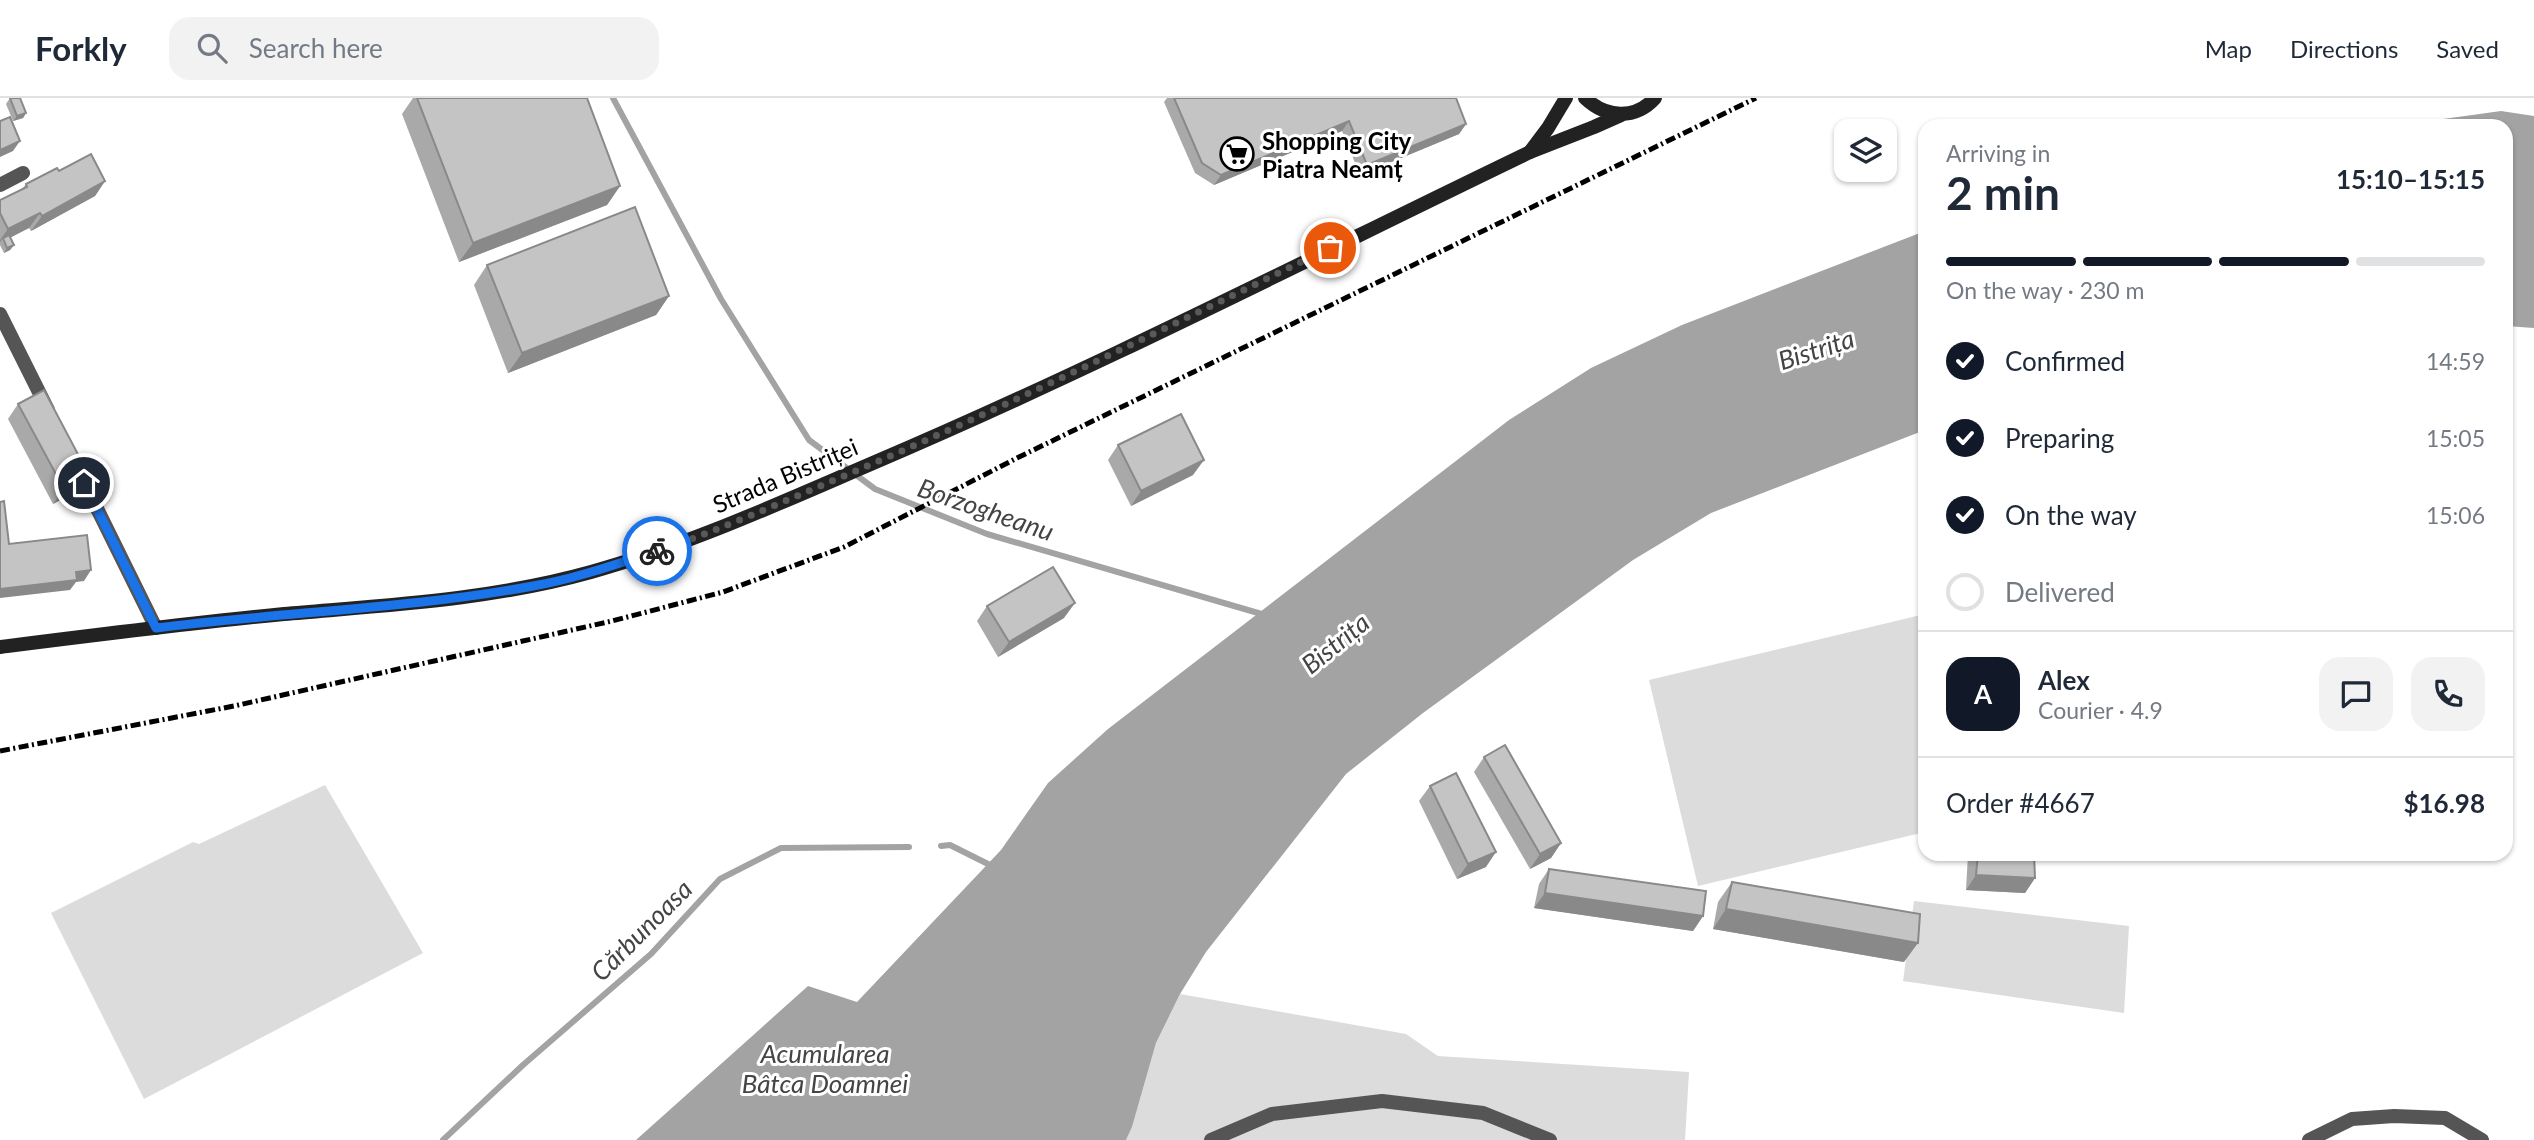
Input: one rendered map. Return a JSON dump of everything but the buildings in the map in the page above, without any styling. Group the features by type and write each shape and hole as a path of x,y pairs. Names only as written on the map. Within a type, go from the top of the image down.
{"main road":[{"name":"Strada Bistriței","path":"1530,152 1566,98"},
{"path":"1586,98 1608,113 1621,115"},
{"name":"Strada Bistriței","path":"0,647 156,628 448,599 535,586 592,572 664,549 892,455 1042,388 1530,152 1621,115 1636,112 1655,98"}],"street":[{"path":"0,185 23,173"},
{"path":"0,314 54,422"},
{"path":"72,459 156,628"},
{"path":"1211,1140 1272,1114 1382,1101 1483,1113 1550,1140"},
{"path":"2309,1140 2352,1119 2394,1116 2445,1118 2482,1140"}],"shaded area":[{"path":"1918,616 1918,834 1698,886 1649,680"},
{"path":"325,785 423,953 144,1099 51,913 193,842 199,844"},
{"path":"1914,901 2129,926 2124,1013 1903,981"},
{"path":"1180,994 1406,1034 1438,1056 1689,1072 1685,1140 1126,1140 1156,1043"}],"water":[{"path":"2501,111 2534,116 2534,328 2513,326 2513,119 2443,119"},
{"path":"1918,234 1918,433 1711,513 1633,560 1423,713 1346,774 1206,952 1180,994 1156,1043 1126,1140 636,1140 808,986 857,1002 1001,850 1048,783 1108,729 1509,420 1591,368 1682,325"}],"waterway":[{"name":"Borzogheanu","path":"613,98 721,299 809,440 875,489 987,534 1265,615"},
{"path":"941,846 950,845 994,867"},
{"name":"Cărbunoasa","path":"443,1140 523,1065 651,954 720,879 781,848 909,847"}],"railway":[{"path":"0,751 234,706 612,621 723,592 844,547 1019,457 1756,98"}],"way so far":[{"path":"657,551 726,525 937,436 1330,248"}],"place":[{"name":"Shopping City Piatra Neamț","path":"1237,154"}],"route":[{"path":"84,483 156,628 448,599 535,586 592,572 657,551"}],"water label":[{"name":"Bistrița","path":"1816,349"},
{"name":"Bistrița","path":"1335,643"},
{"name":"Acumularea Bâtca Doamnei","path":"825,1068"}]}
